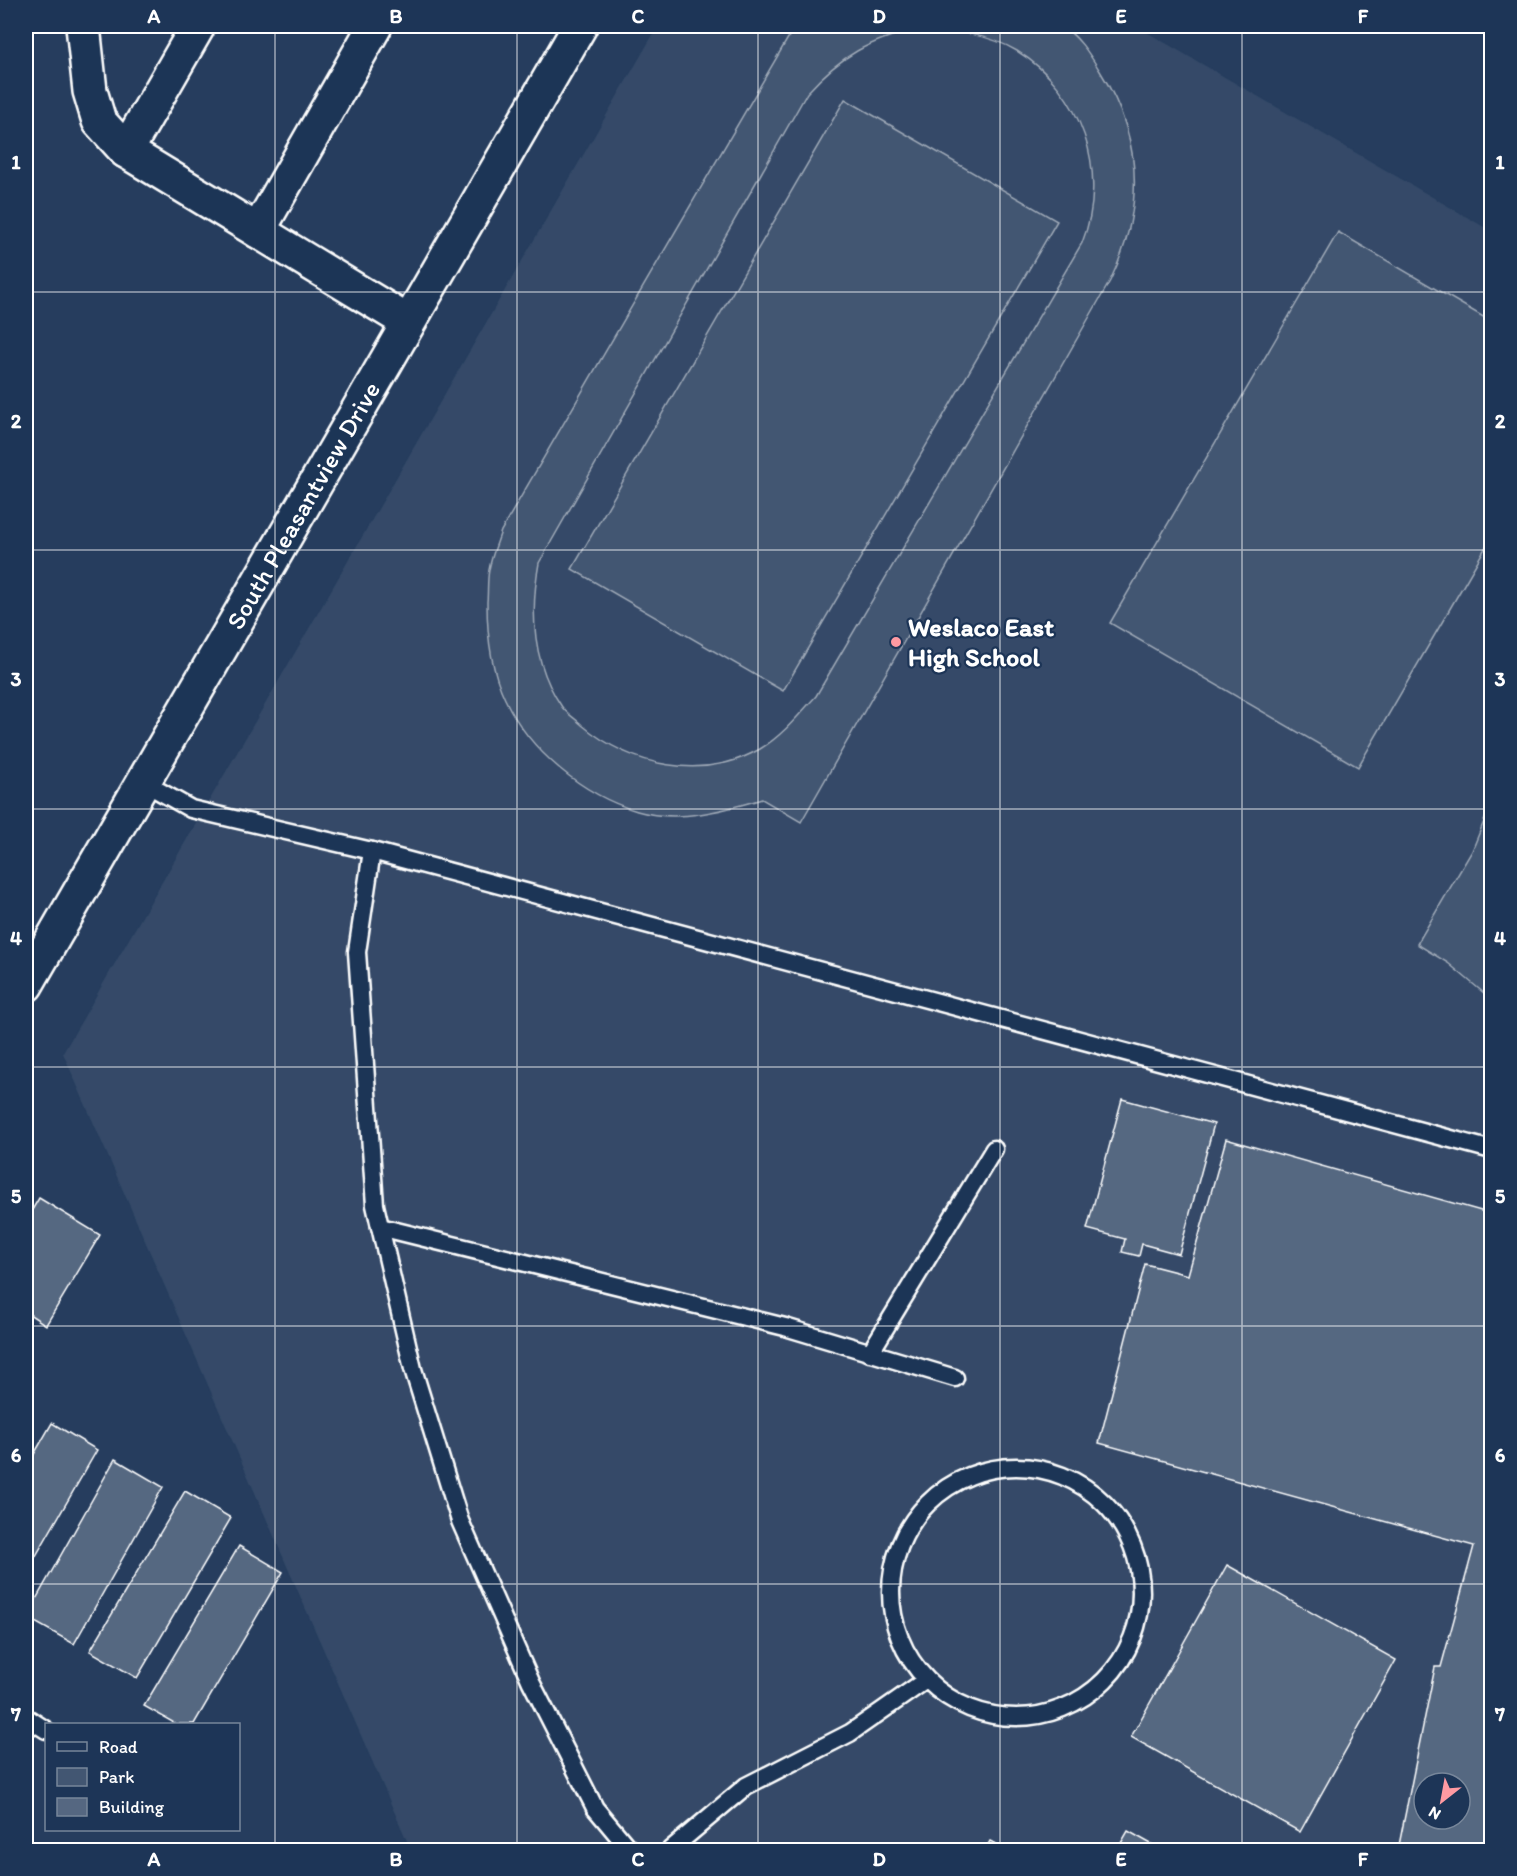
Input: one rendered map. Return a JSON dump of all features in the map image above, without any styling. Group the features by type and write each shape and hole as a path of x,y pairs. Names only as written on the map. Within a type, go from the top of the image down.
{"street":[{"path":"83,26 90,91 99,121 126,151 408,322"},
{"path":"126,151 198,26"},
{"path":"258,231 375,26"},
{"name":"South Pleasantview Drive","path":"28,976 143,782 580,26"}],"lane":[{"path":"143,782 191,809 372,851 1491,1150"},
{"path":"372,851 357,952 375,1205 414,1369 460,1521 531,1682 595,1808 630,1851"},
{"path":"870,1353 994,1149"},
{"path":"380,1227 785,1327 955,1378"},
{"path":"1018,1467 1048,1472 1058,1474 1093,1493 1120,1523 1137,1559 1142,1599 1133,1638 1113,1673 1083,1699 1046,1715 1003,1717 961,1706 926,1680 902,1645 890,1603 894,1560 912,1521 942,1490 978,1473 1018,1467"},
{"path":"670,1851 746,1786 850,1733 926,1680"},
{"path":"26,1717 45,1729"}],"shaded area":[{"name":"Weslaco East High School","path":"658,26 1136,26 1491,231 1491,1850 411,1850 63,1053"}],"green space":[{"path":"795,26 1061,26 1088,52 1114,97 1125,122 1131,148 1134,201 1121,254 1110,281 801,822 762,799 731,808 684,816 637,811 597,794 578,782 543,753 515,718 505,699 496,676 491,652 487,614 488,578 491,560 501,531","holes":["919,28 970,34 1006,45 1040,68 1059,88 1074,111 1084,135 1091,162 1093,189 1090,216 1082,243 816,696 783,732 760,749 738,759 715,765 691,767 668,765 622,751 601,739 569,714 562,707 544,673 534,619 539,563 807,93 832,68 857,51 885,38"]},
{"path":"845,99 1057,221 783,691 572,569"},
{"path":"1338,232 1492,322 1491,538 1358,767 1110,623"},
{"path":"1491,804 1491,999 1448,963 1417,944 1472,851"}],"building":[{"path":"1122,1099 1214,1124 1179,1254 1142,1244 1139,1256 1122,1252 1125,1239 1087,1229"},
{"path":"1226,1139 1492,1214 1492,1850 1398,1850 1412,1781 1412,1831 1472,1831 1472,1771 1414,1771 1435,1667 1441,1667 1474,1546 1099,1443 1145,1264 1188,1275"},
{"path":"39,1198 100,1235 46,1325 26,1312 26,1220"},
{"path":"52,1423 97,1450 26,1573 26,1468"},
{"path":"115,1459 163,1487 74,1644 26,1617"},
{"path":"185,1491 231,1518 137,1678 90,1651"},
{"path":"239,1546 283,1572 195,1723 174,1723 144,1706"},
{"path":"1227,1565 1396,1660 1300,1832 1131,1737"},
{"path":"1128,1831 1162,1850 1117,1850"},
{"path":"990,1841 1007,1850 985,1850"}],"place":[{"name":"Weslaco East High School","path":"896,642"}]}
